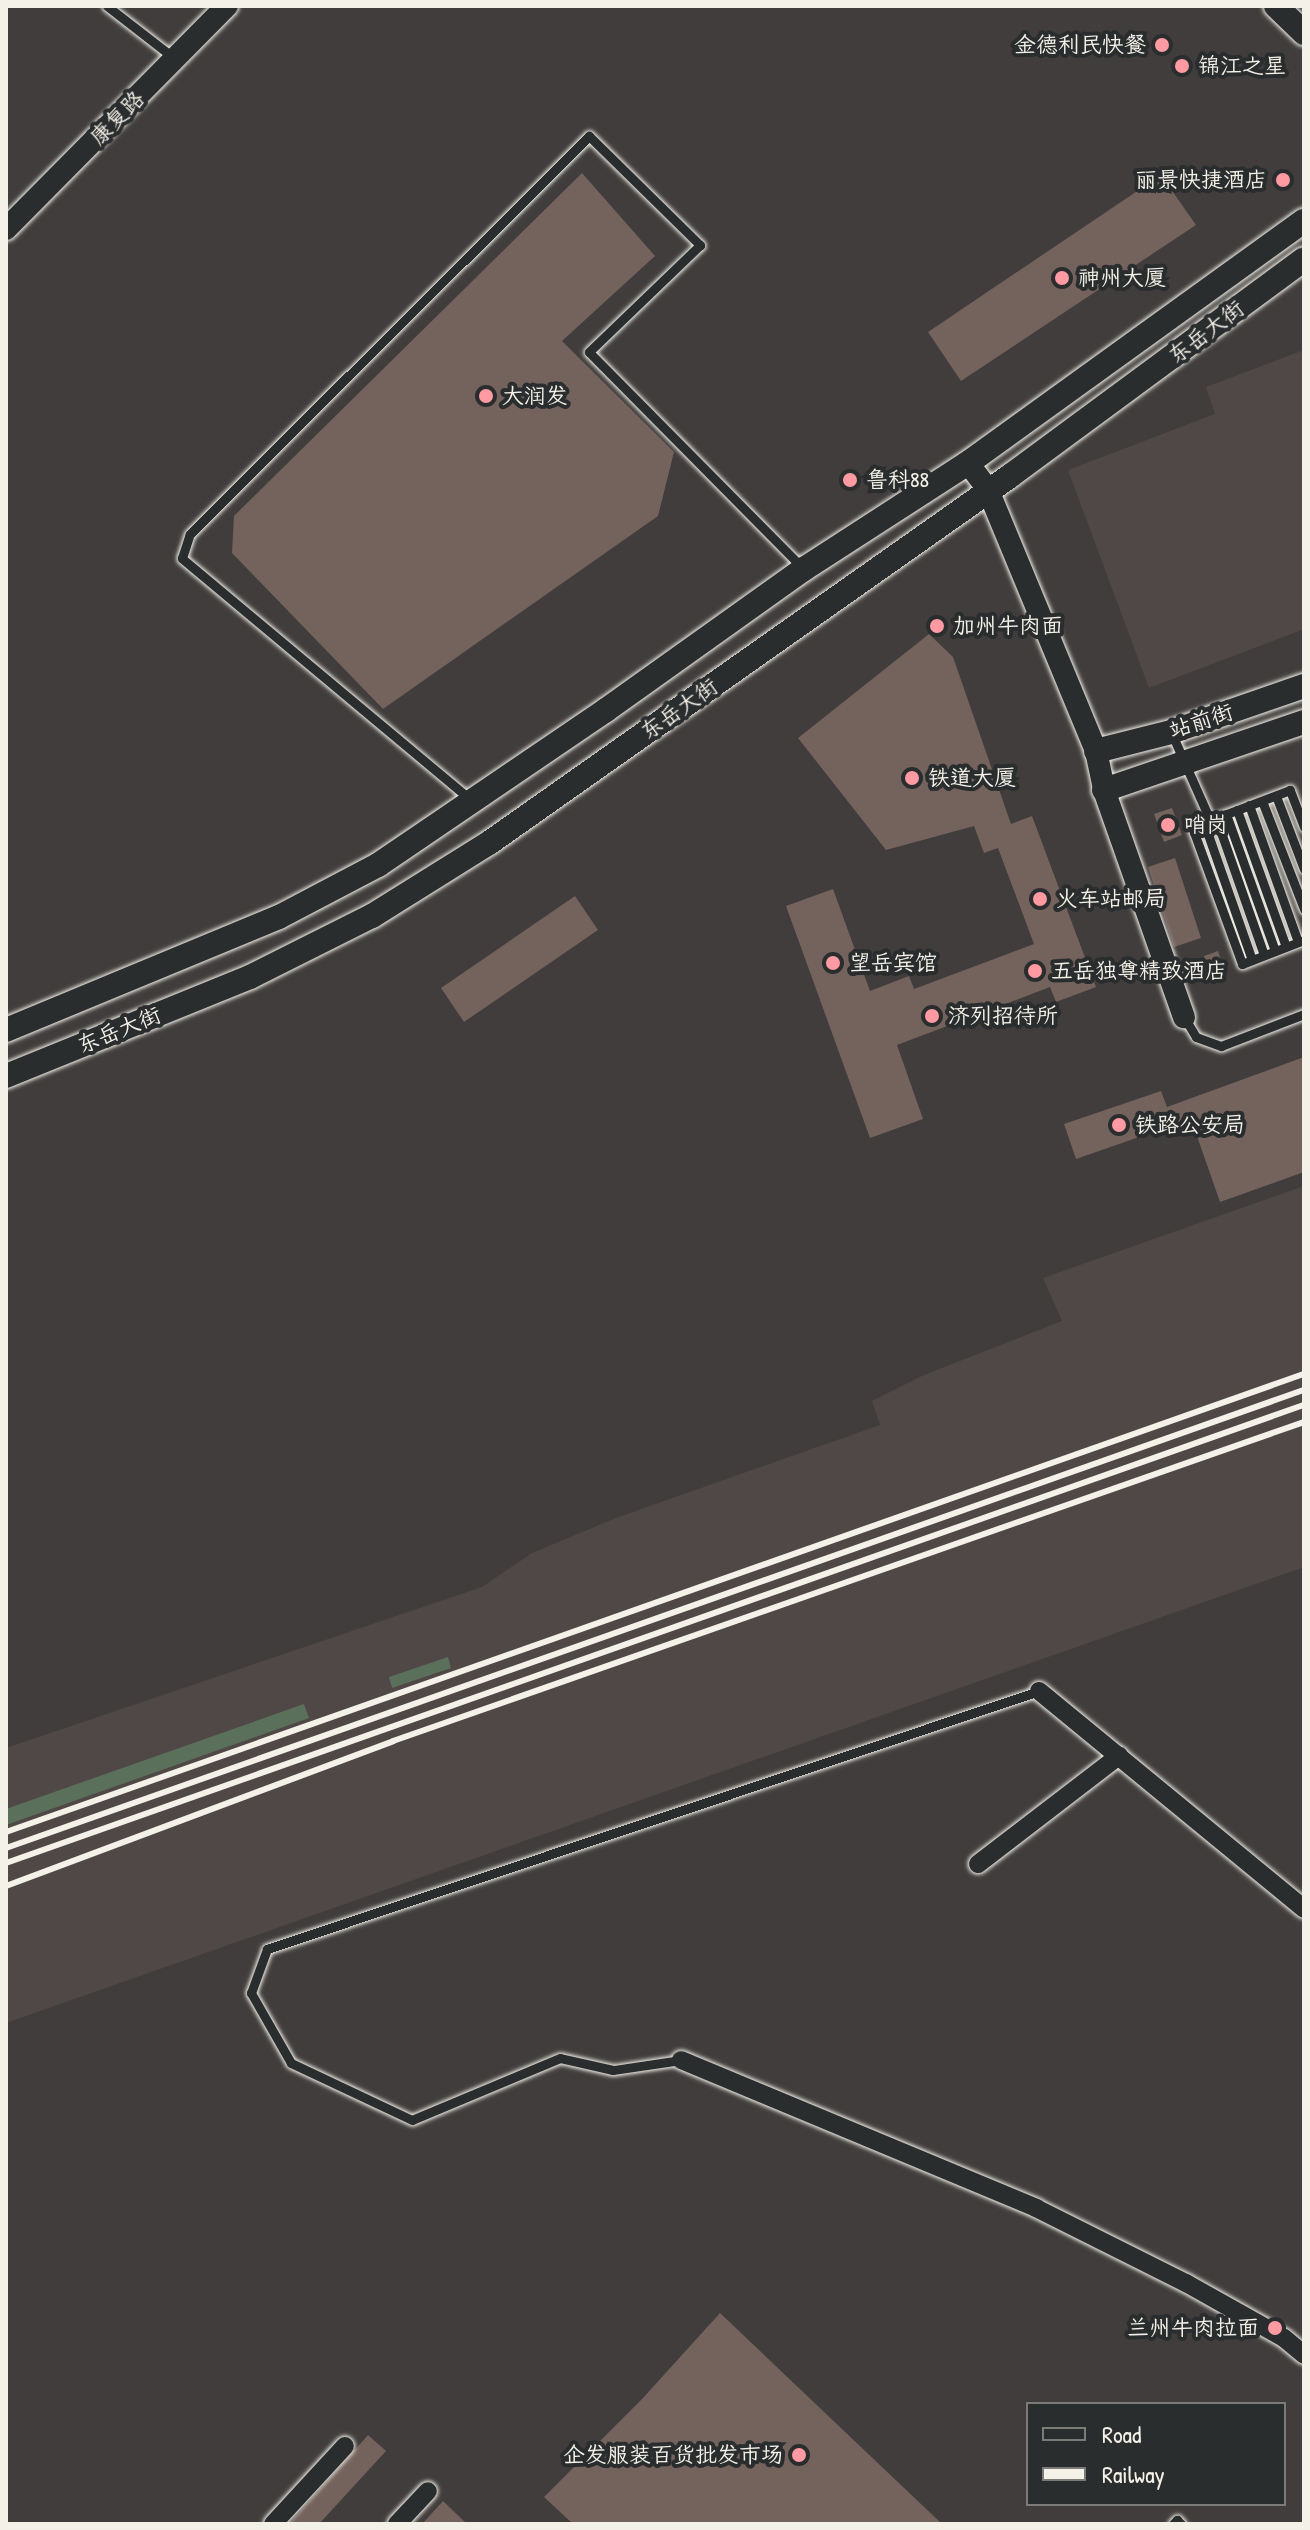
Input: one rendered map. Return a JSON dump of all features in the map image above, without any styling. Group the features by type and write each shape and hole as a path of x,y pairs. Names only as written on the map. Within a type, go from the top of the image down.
{"main road":[{"path":"1276,6 1304,33"},
{"name":"东岳大街","path":"6,1030 279,917 378,865 474,803 804,569 968,463 1304,221"},
{"name":"东岳大街","path":"6,1076 250,977 372,916 501,835 988,490 1304,259"},
{"name":"站前街","path":"1096,751 1171,732 1304,686"},
{"name":"站前街","path":"1104,790 1304,722"}],"street":[{"name":"康复路","path":"6,229 227,6"},
{"path":"968,463 988,490 1096,751 1104,790 1184,1017"},
{"path":"1039,1691 1304,1909"},
{"path":"978,1864 1119,1756"},
{"path":"681,2060 1036,2208 1186,2283 1284,2338 1304,2355"},
{"path":"273,2524 345,2446"},
{"path":"397,2524 428,2491"}],"lane":[{"path":"107,6 175,59"},
{"path":"474,803 182,558 190,534 589,136 700,245 589,352 804,569"},
{"path":"1171,732 1184,765 1214,819 1275,951"},
{"path":"1249,805 1301,941 1242,964 1192,827 1249,805 1276,796 1290,790 1304,827"},
{"path":"1276,796 1304,869"},
{"path":"1262,801 1304,909"},
{"path":"1237,810 1286,947"},
{"path":"1214,819 1264,955"},
{"path":"1184,1017 1196,1037 1221,1046 1304,1014"},
{"path":"681,2060 613,2070 560,2058 412,2120 291,2063 251,1993 267,1949 1039,1691"},
{"path":"1173,2524 1177,2520 1181,2524"}],"shaded area":[{"path":"1304,350 1304,629 1149,688 1068,470 1215,414 1206,387"},
{"path":"1304,1186 1304,1567 6,2023 6,1748 482,1587 532,1553 616,1518 880,1425 872,1401 924,1375 1062,1321 1043,1278"}],"green space":[{"path":"448,1657 451,1668 392,1688 389,1677"},
{"path":"304,1704 309,1718 6,1825 6,1809"}],"building":[{"name":"大润发","path":"582,173 655,256 562,341 674,452 658,516 383,709 232,553 234,516"},
{"name":"神州大厦","path":"1161,175 1196,225 961,381 928,332"},
{"path":"929,634 953,657 1011,824 1032,816 1096,987 1056,1002 1050,987 897,1045 923,1119 870,1138 786,906 833,889 870,991 909,976 914,989 1034,944 998,848 984,853 974,826 886,850 798,738"},
{"name":"哨岗","path":"1172,808 1182,835 1164,842 1154,814"},
{"path":"1175,858 1201,938 1174,947 1148,867"},
{"path":"575,896 598,930 464,1022 441,988"},
{"path":"1218,951 1226,977 1212,981 1204,956"},
{"path":"1304,1057 1304,1172 1220,1202 1191,1119 1076,1159 1064,1124 1161,1091 1167,1107"},
{"path":"720,2313 942,2524 573,2524 544,2497 643,2398"},
{"path":"368,2435 386,2451 319,2524 289,2524"},
{"path":"443,2501 467,2524 422,2524"}],"railway":[{"path":"6,1832 1304,1374"},
{"path":"6,1848 1304,1390"},
{"path":"6,1863 1304,1405"},
{"path":"6,1886 393,1741 1304,1422"}],"place":[{"name":"金德利民快餐","path":"1162,45"},
{"name":"锦江之星","path":"1182,66"},
{"name":"丽景快捷酒店","path":"1283,180"},
{"name":"神州大厦","path":"1062,278"},
{"name":"大润发","path":"486,396"},
{"name":"鲁科88","path":"850,480"},
{"name":"加州牛肉面","path":"937,626"},
{"name":"铁道大厦","path":"912,778"},
{"name":"哨岗","path":"1168,825"},
{"name":"火车站邮局","path":"1040,899"},
{"name":"望岳宾馆","path":"833,963"},
{"name":"五岳独尊精致酒店","path":"1035,971"},
{"name":"济列招待所","path":"932,1016"},
{"name":"铁路公安局","path":"1119,1125"},
{"name":"兰州牛肉拉面","path":"1275,2328"},
{"name":"企发服装百货批发市场","path":"799,2455"}]}
